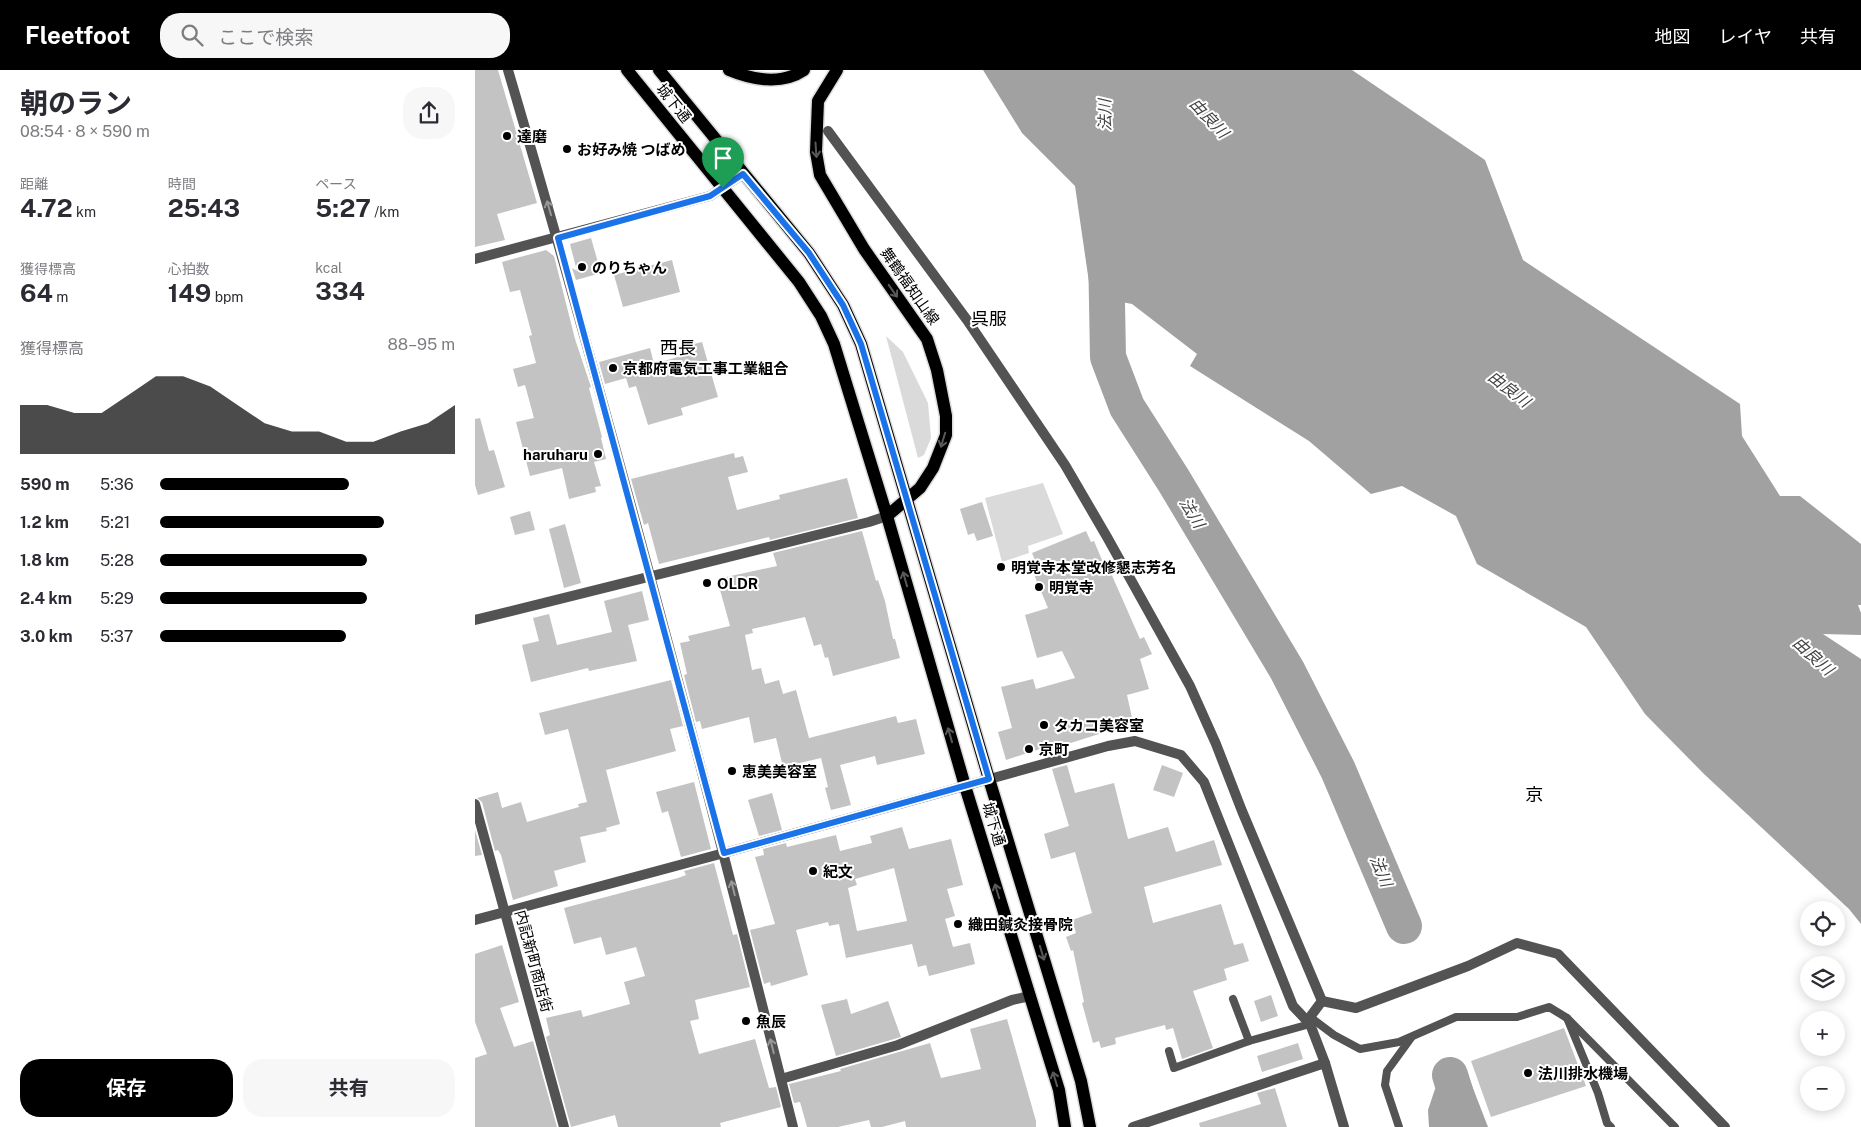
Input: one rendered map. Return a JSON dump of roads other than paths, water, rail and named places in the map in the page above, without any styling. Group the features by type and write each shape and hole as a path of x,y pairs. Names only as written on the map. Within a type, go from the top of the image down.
{"main road":[{"name":"城下通","path":"627,70 799,282 821,316 834,344 887,516 965,786 1059,1090 1065,1127"},
{"name":"城下通","path":"659,70 809,253 843,305 861,344 989,779 1081,1081 1090,1127"},
{"path":"729,70 787,78 801,72"},
{"name":"舞鶴福知山線","path":"837,70 818,101 815,152 820,175 864,249 927,339 937,370 947,416 946,435 933,468 920,488 887,516"}],"street":[{"path":"509,70 558,238 724,853 793,1127"},
{"path":"828,131 978,336 1065,465 1107,537 1190,686 1322,1001"},
{"path":"475,259 710,196 743,174"},
{"path":"475,620 650,578 887,516"},
{"path":"475,920 1108,746 1135,741 1181,755 1204,782 1293,1006 1310,1020 1344,1127"},
{"name":"内記新町商店街","path":"475,804 564,1127"},
{"path":"1322,1001 1356,1008 1468,966 1517,943 1558,954 1725,1127"},
{"path":"781,1079 898,1045 1012,1000 1030,996"},
{"path":"1310,1020 1322,1001"},
{"path":"1133,1127 1325,1063"}],"lane":[{"path":"1233,999 1249,1041"},
{"path":"1169,1051 1174,1068 1310,1020 1360,1049 1399,1042 1456,1017 1517,1017 1549,1007 1567,1018 1675,1127"},
{"path":"1567,1018 1598,1093 1607,1123 1611,1127"},
{"path":"1399,1127 1385,1085 1387,1071 1414,1035"}],"water":[{"name":"由良川","path":"983,70 1352,70 1485,160 1523,260 1740,404 1742,436 1780,496 1800,496 1861,544 1861,605 1858,605 1861,613 1861,635 1823,634 1861,659 1861,924 1845,905 1845,901 1840,901 1704,774 1645,714 1586,627 1477,564 1456,516 1402,486 1371,494 1309,441 1190,366 1197,354 1132,304 1091,296 1075,186 1022,133"},
{"path":"1469,1078 1488,1127 1429,1127 1428,1110 1435,1089"}],"waterway":[{"name":"法川","path":"1106,249 1108,357 1127,407 1174,481 1287,670 1338,770 1404,926"},
{"name":"法川","path":"1450,1075 1466,1127"}],"place":[{"name":"達磨","path":"507,136"},
{"name":"お好み焼 つばめ","path":"567,149"},
{"name":"のりちゃん","path":"582,267"},
{"name":"京都府電気工事工業組合","path":"613,368"},
{"name":"haruharu","path":"598,454"},
{"name":"明覚寺本堂改修懇志芳名","path":"1001,567"},
{"name":"OLDR","path":"707,583"},
{"name":"明覚寺","path":"1039,587"},
{"name":"タカコ美容室","path":"1044,725"},
{"name":"京町","path":"1029,749"},
{"name":"恵美美容室","path":"732,771"},
{"name":"紀文","path":"813,871"},
{"name":"織田鍼灸接骨院","path":"958,924"},
{"name":"魚辰","path":"746,1021"},
{"name":"法川排水機場","path":"1528,1073"}],"district":[{"name":"呉服","path":"989,318"},
{"name":"西長","path":"678,347"},
{"name":"京","path":"1534,794"}]}
